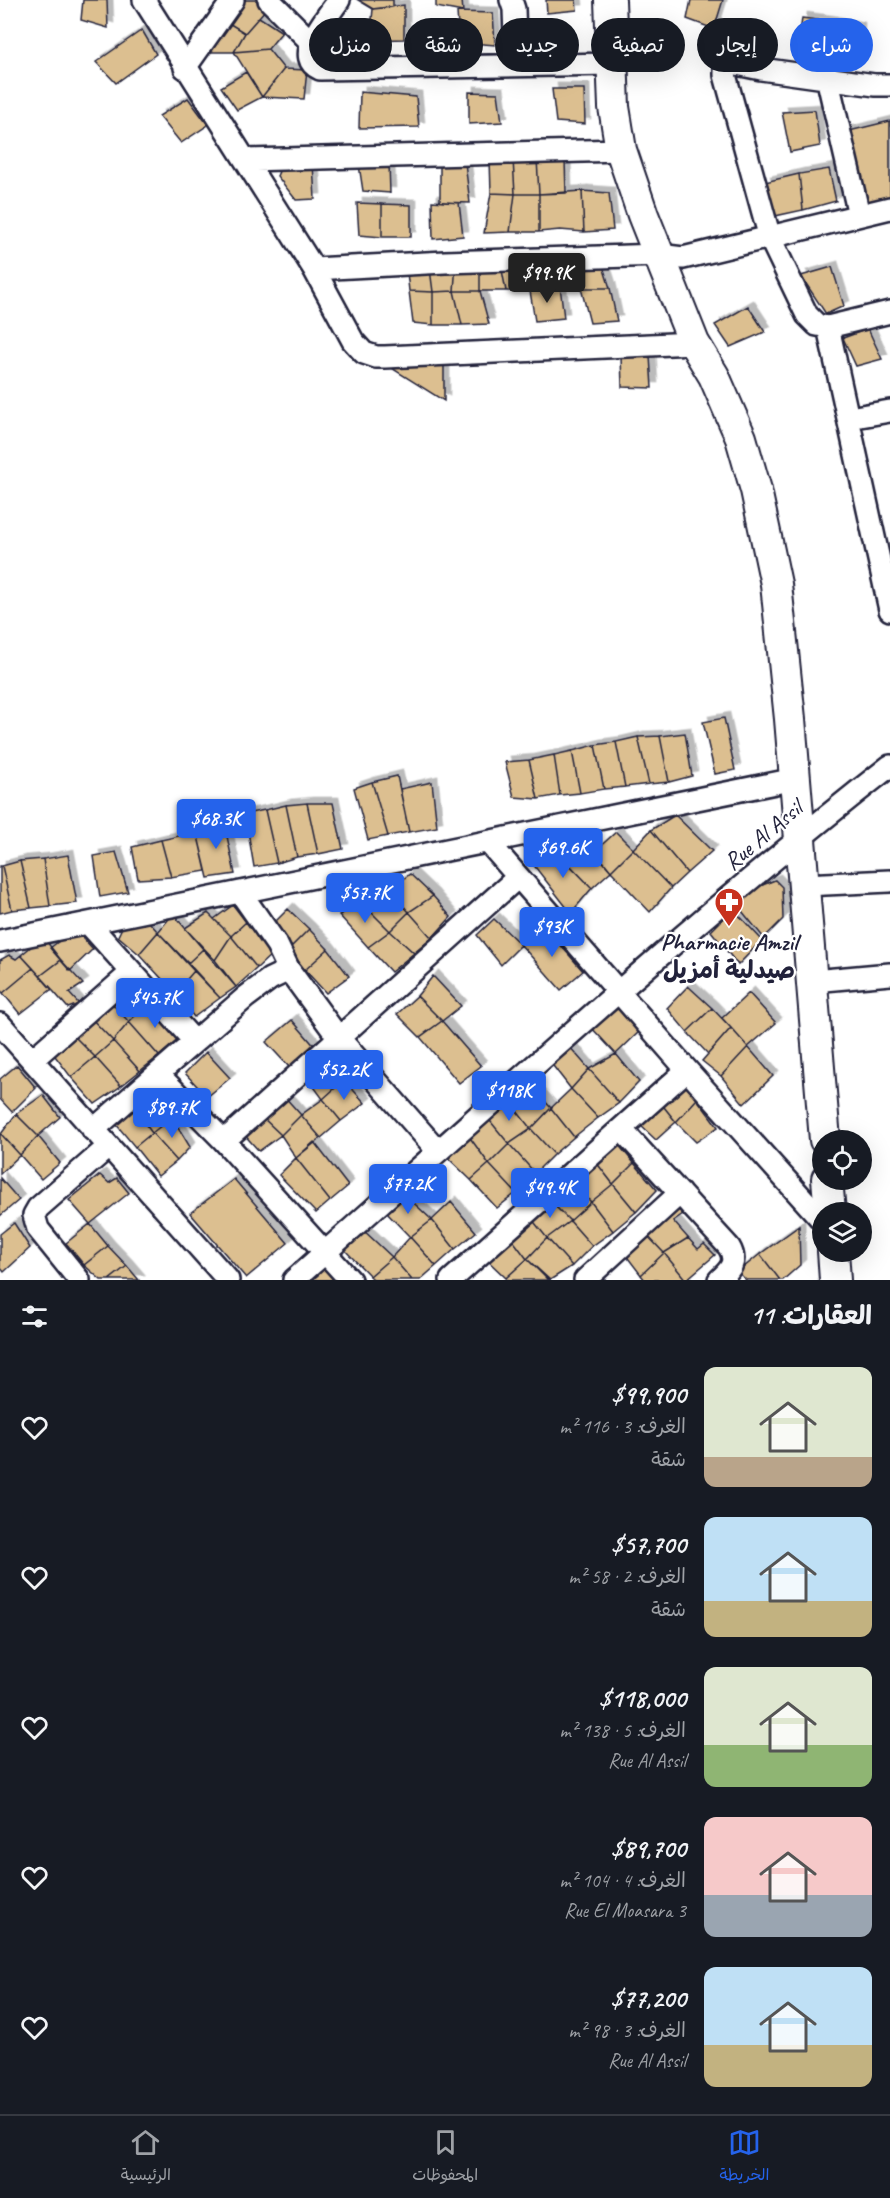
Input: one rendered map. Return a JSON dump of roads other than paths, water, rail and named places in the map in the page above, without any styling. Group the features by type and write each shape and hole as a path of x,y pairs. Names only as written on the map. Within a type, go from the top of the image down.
{"street":[{"path":"144,0 314,269 353,341 364,353 376,357 694,344"},
{"path":"185,68 233,0"},
{"path":"269,0 309,40"},
{"path":"326,18 339,0"},
{"path":"511,0 514,18"},
{"path":"610,0 611,18"},
{"path":"890,85 875,85 760,69 732,63 725,67 725,75 770,238 807,315 817,325 828,327 890,312"},
{"path":"392,68 495,65"},
{"path":"612,72 614,107 621,150 694,344 714,376 741,438 756,490 776,584 783,637 824,1130"},
{"path":"827,77 859,215"},
{"path":"245,160 621,150"},
{"path":"314,269 660,255 689,257 890,208"},
{"path":"828,327 890,610"},
{"path":"849,418 890,411"},
{"name":"Rue Al Assil","path":"294,1280 619,992 800,837 890,766"},
{"path":"0,941 795,779"},
{"path":"488,842 812,1209"},
{"path":"224,1141 518,877"},
{"path":"804,885 890,881"},
{"path":"240,892 277,945 289,970 338,1037 438,1150"},
{"path":"88,923 194,1041"},
{"path":"93,1130 159,1075 194,1041 270,979 289,970"},
{"path":"32,1060 132,972"},
{"path":"813,981 890,974"},
{"path":"0,1024 228,1280"},
{"path":"451,1280 687,1070"},
{"path":"159,1075 224,1141 350,1280"},
{"path":"622,1130 729,1246 734,1254 733,1263 719,1280"},
{"path":"79,1280 38,1229 34,1215 38,1208 108,1147"},
{"path":"585,1280 680,1193"},
{"path":"834,1262 835,1280"}],"place":[{"name":"Pharmacie Amzil صيدلية أمزيل","path":"729,928"}]}
